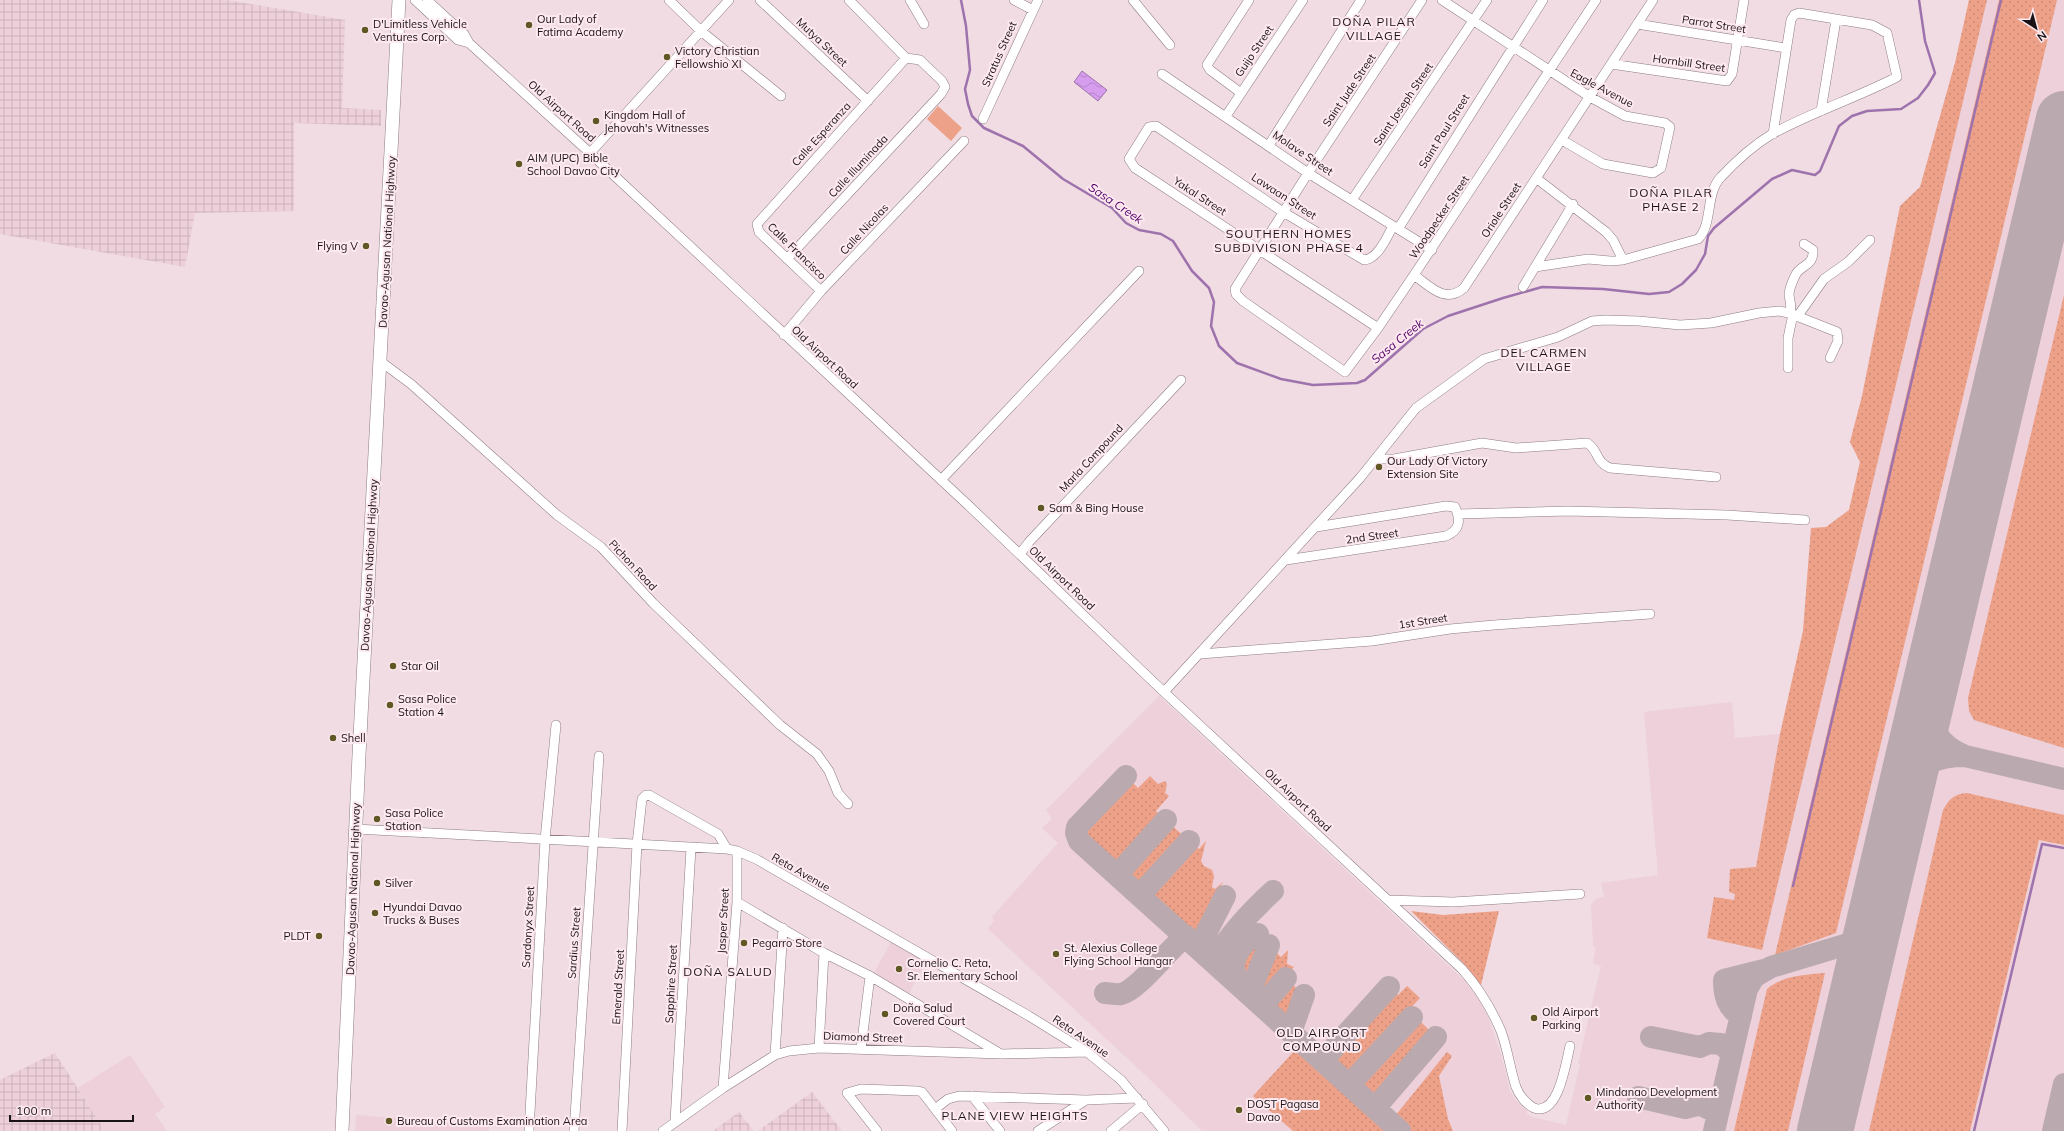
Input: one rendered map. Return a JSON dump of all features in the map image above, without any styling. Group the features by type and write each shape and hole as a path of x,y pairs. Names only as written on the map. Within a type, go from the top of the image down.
{"main road":[{"name":"Davao-Agusan National Highway","path":"342,1131 386,232 394,112 399,0"}],"street":[{"name":"Old Airport Road","path":"414,0 458,40 469,44"},
{"name":"Old Airport Road","path":"427,0 464,34 469,44 590,153 1020,554 1164,692 1454,960 1480,991 1507,1046 1516,1087 1522,1098 1532,1107 1538,1109 1544,1107 1555,1098 1570,1046"},
{"path":"669,0 701,31 781,96"},
{"path":"590,153 730,0"},
{"name":"Mutya Street","path":"760,0 868,101"},
{"path":"849,0 906,58"},
{"path":"910,0 924,24"},
{"path":"1014,0 1033,10"},
{"name":"Stratus Street","path":"984,119 1038,0"},
{"path":"1133,0 1170,44"},
{"path":"1241,93 1210,70 1207,65 1249,0"},
{"name":"Guijo Street","path":"1226,116 1303,0"},
{"path":"1269,145 1361,0"},
{"name":"Saint Jude Street","path":"1345,372 1239,298 1235,289 1308,172 1422,0"},
{"name":"Eagle Avenue","path":"1442,0 1511,47 1590,97 1625,116 1665,123 1669,126 1670,130 1663,165 1659,171 1654,173 1603,164 1562,140"},
{"name":"Saint Joseph Street","path":"1352,200 1487,0"},
{"name":"Saint Paul Street","path":"1396,227 1511,47 1543,0"},
{"name":"Woodpecker Street","path":"1345,372 1378,328 1432,250 1596,0"},
{"name":"Oriole Street","path":"1414,276 1441,294 1450,296 1457,294 1464,288 1653,0"},
{"name":"Hornbill Street","path":"1611,64 1727,81 1732,74 1744,0"},
{"path":"1535,267 1588,258 1610,261 1623,260 1698,239 1704,232 1712,192 1717,182 1773,134 1821,111 1876,88 1897,77 1887,33 1872,25 1799,13 1794,15 1791,20 1786,48 1773,134"},
{"path":"1821,111 1836,20"},
{"name":"Parrot Street","path":"1637,24 1786,48"},
{"name":"Calle Esperanza","path":"756,227 760,219 906,58"},
{"name":"Calle Illuminada","path":"787,259 941,94 945,87 942,81 920,60 906,58"},
{"name":"Molave Street","path":"1162,74 1308,172 1432,250"},
{"name":"Lawaan Street","path":"1152,126 1159,128 1283,212 1364,260 1371,259 1375,255 1396,227"},
{"name":"Yakal Street","path":"1152,126 1134,149 1129,162 1135,168 1378,328"},
{"name":"Calle Nicolas","path":"784,335 821,291 964,141"},
{"path":"1536,178 1573,204 1606,232 1613,240 1623,260"},
{"path":"1523,287 1573,204"},
{"name":"Calle Francisco","path":"756,227 821,291"},
{"path":"1793,315 1824,279 1848,262 1870,240"},
{"path":"1788,368 1788,338 1793,315 1790,287 1797,272 1808,265 1813,254 1813,250 1804,244"},
{"path":"941,480 1139,271"},
{"path":"1164,692 1316,528 1377,459 1416,408 1484,359 1563,335 1592,321 1640,321 1680,325 1711,323 1772,311 1793,315 1837,332 1838,341 1830,358"},
{"name":"Pichon Road","path":"380,361 411,384 557,515 601,547 653,603 780,725 816,754 829,771 838,793 848,804"},
{"name":"Marla Compound","path":"1020,554 1029,542 1181,380"},
{"path":"1377,459 1394,459 1482,443 1516,448 1587,443 1594,449 1600,462 1610,468 1716,477"},
{"path":"1316,528 1446,506 1455,508 1458,514 1568,511 1727,515 1805,520"},
{"name":"2nd Street","path":"1286,560 1432,539 1451,534 1459,527 1458,514"},
{"name":"1st Street","path":"1200,654 1372,641 1450,629 1494,625 1650,614"},
{"name":"Sardonyx Street","path":"528,1131 545,840 556,725"},
{"name":"Sardius Street","path":"574,1131 599,756"},
{"name":"Emerald Street","path":"622,1131 637,844 641,801 646,795 718,834 727,850"},
{"name":"Reta Avenue","path":"356,829 637,844 737,851 756,859 1008,1004 1087,1052 1106,1066 1140,1101 1164,1131"},
{"name":"Sapphire Street","path":"676,1121 691,848"},
{"name":"Jasper Street","path":"723,1088 737,902 737,851"},
{"path":"1388,900 1453,902 1580,894"},
{"path":"737,902 824,953 870,976 1002,1054"},
{"path":"775,1055 783,928"},
{"path":"819,1048 824,953"},
{"path":"861,1049 870,976"},
{"name":"Diamond Street","path":"663,1131 723,1088 775,1055 789,1051 819,1048 1002,1054 1087,1052"},
{"path":"878,1131 847,1093 860,1089 922,1092 952,1131"},
{"path":"934,1109 954,1096 1140,1101"},
{"path":"972,1096 1000,1131"},
{"path":"1038,1131 1086,1100"},
{"path":"1111,1131 1140,1101"}],"shaded area":[{"path":"0,0 227,0 345,20 342,108 381,110 381,126 294,123 294,211 195,213 185,267 0,234"},
{"path":"1969,0 2064,0 2064,1131 1202,1131 1142,1072 988,929 994,921 992,917 1058,843 1042,828 1052,819 1046,810 1159,696 1466,982 1481,1003 1489,1020 1501,1055 1510,1091 1515,1100 1527,1108 1527,1114 1532,1117 1566,1125 1580,1064 1578,1064 1601,966 1593,963 1596,947 1593,946 1591,905 1596,899 1604,897 1601,883 1658,875 1644,712 1732,702 1735,738 1780,734 1803,631 1811,528 1826,527 1849,510 1860,462 1850,442 1862,396 1900,206 1920,187 1955,63"},
{"path":"1969,0 1987,0 1762,950 1707,938 1714,897 1734,900 1735,894 1729,892 1730,869 1756,867 1780,734 1803,631 1811,528 1826,527 1849,510 1860,462 1850,442 1862,396 1900,206 1920,187 1955,63"},
{"path":"1999,0 2057,0 1836,933 1775,955"},
{"path":"938,106 962,128 951,141 927,119"},
{"path":"2064,295 2064,748 1974,720 1969,711 1968,698"},
{"path":"1150,776 1158,784 1165,781 1167,784 1165,793 1169,796 1156,811 1163,818 1147,836 1144,834 1137,842 1139,845 1120,867 1082,833 1081,829 1125,781 1131,781 1138,788"},
{"path":"1967,793 2064,815 2064,845 2039,840 1970,1131 1869,1131 1943,810 1952,798"},
{"path":"1167,821 1187,839 1142,887 1123,870 1143,848 1145,850 1153,842 1151,840"},
{"path":"1206,841 1201,861 1204,866 1212,870 1214,876 1212,887 1215,889 1223,882 1217,892 1222,894 1199,939 1147,891 1192,843 1199,849"},
{"path":"1411,911 1443,915 1499,911 1481,985 1463,963"},
{"path":"1258,938 1263,939 1266,942 1250,979 1244,980 1238,971 1239,961 1243,951 1249,943"},
{"name":"Cornelio C. Reta, Sr. Elementary School","path":"891,942 926,962 908,995 873,975"},
{"path":"1273,949 1281,957 1288,950 1287,964 1294,967 1268,995 1264,997 1256,991 1255,986"},
{"path":"1825,973 1788,1131 1734,1131 1767,989 1787,978"},
{"path":"1289,980 1298,990 1300,997 1288,1018 1273,1006 1272,1000"},
{"path":"1407,986 1420,998 1407,1012 1409,1014 1357,1072 1351,1075 1348,1074 1331,1058 1331,1055 1391,989 1398,995"},
{"path":"1415,1016 1432,1033 1379,1094 1370,1094 1359,1083 1361,1076"},
{"path":"1296,1049 1387,1131 1293,1131 1253,1096"},
{"path":"1447,1052 1452,1056 1439,1076 1448,1119 1453,1131 1411,1131 1395,1116"},
{"path":"55,1053 105,1131 0,1131 0,1080"},
{"path":"130,1055 165,1107 155,1114 167,1131 105,1131 78,1088"},
{"path":"812,1092 842,1131 758,1131"},
{"path":"739,1112 754,1131 713,1131"},
{"name":"Bureau of Customs Examination Area","path":"356,1115 489,1126 489,1131 355,1131"}],"water":[{"path":"1082,71 1107,90 1098,101 1074,82"}],"waterway":[{"name":"Sasa Creek","path":"961,0 966,26 970,70 965,89 972,116 984,128 1023,146 1063,179 1112,208 1126,223 1139,230 1161,234 1173,241 1192,271 1209,288 1214,302 1211,326 1219,346 1237,363 1281,379 1313,385 1357,383 1365,380 1423,329 1448,316 1542,287 1603,289 1649,294 1669,292 1682,284 1696,270 1705,254 1708,236 1714,228 1772,179 1792,170 1815,175 1820,171 1839,126 1852,116 1867,111 1901,109 1918,98 1935,73 1925,41 1919,0"},
{"path":"1793,886 2001,0"},
{"path":"1974,1131 2042,844 2064,848"}],"taxiway":[{"path":"2055,158 2064,143"},
{"path":"1928,697 1931,717 1936,733 1947,746 1955,751 1965,756 2064,779"},
{"path":"1907,785 1919,771 1932,762 1947,757 1965,756"},
{"path":"1126,776 1077,827 1076,833 1079,841 1400,1131"},
{"path":"1117,875 1166,820"},
{"path":"1140,895 1189,841"},
{"path":"1213,961 1241,924 1273,891"},
{"path":"1199,947 1225,896"},
{"path":"1240,986 1234,969 1236,957 1245,943 1258,934"},
{"path":"1105,993 1121,994 1128,991 1145,977 1186,936"},
{"path":"1714,1131 1747,989 1754,977 1771,967 1871,937"},
{"path":"1249,994 1269,945"},
{"path":"1741,1016 1732,1009 1727,1001 1724,980 1764,970"},
{"path":"1262,1006 1286,978"},
{"path":"1322,1061 1389,987"},
{"path":"1291,1032 1304,995"},
{"path":"1349,1085 1412,1017"},
{"path":"1375,1108 1436,1037"},
{"path":"1651,1037 1700,1047 1709,1043 1721,1044 1732,1053"},
{"path":"2053,1131 2064,1084"},
{"path":"1638,1097 1685,1108 1697,1105 1703,1106 1713,1111 1717,1116"}],"runway":[{"path":"1825,1131 2064,119"}],"place":[{"name":"Our Lady of Fatima Academy","path":"529,25"},
{"name":"D'Limitless Vehicle Ventures Corp.","path":"365,30"},
{"name":"Victory Christian Fellowshio XI","path":"667,57"},
{"name":"Kingdom Hall of Jehovah's Witnesses","path":"596,121"},
{"name":"AIM (UPC) Bible School Davao City","path":"519,164"},
{"name":"Flying V","path":"366,246"},
{"name":"Our Lady Of Victory Extension Site","path":"1379,467"},
{"name":"Sam & Bing House","path":"1041,508"},
{"name":"Star Oil","path":"393,666"},
{"name":"Sasa Police Station 4","path":"390,705"},
{"name":"Shell","path":"333,738"},
{"name":"Sasa Police Station","path":"377,819"},
{"name":"Silver","path":"377,883"},
{"name":"Hyundai Davao Trucks & Buses","path":"375,913"},
{"name":"PLDT","path":"319,936"},
{"name":"Pegarro Store","path":"744,943"},
{"name":"St. Alexius College Flying School Hangar","path":"1056,954"},
{"name":"Cornelio C. Reta, Sr. Elementary School","path":"899,969"},
{"name":"Doña Salud Covered Court","path":"885,1014"},
{"name":"Old Airport Parking","path":"1534,1018"},
{"name":"Mindanao Development Authority","path":"1588,1098"},
{"name":"DOST Pagasa Davao","path":"1239,1110"},
{"name":"Bureau of Customs Examination Area","path":"389,1121"}],"district":[{"name":"DOÑA PILAR VILLAGE","path":"1374,28"},
{"name":"DOÑA PILAR PHASE 2","path":"1671,199"},
{"name":"SOUTHERN HOMES SUBDIVISION PHASE 4","path":"1289,240"},
{"name":"DEL CARMEN VILLAGE","path":"1544,359"},
{"name":"DOÑA SALUD","path":"728,971"},
{"name":"OLD AIRPORT COMPOUND","path":"1322,1039"},
{"name":"PLANE VIEW HEIGHTS","path":"1015,1115"}]}
